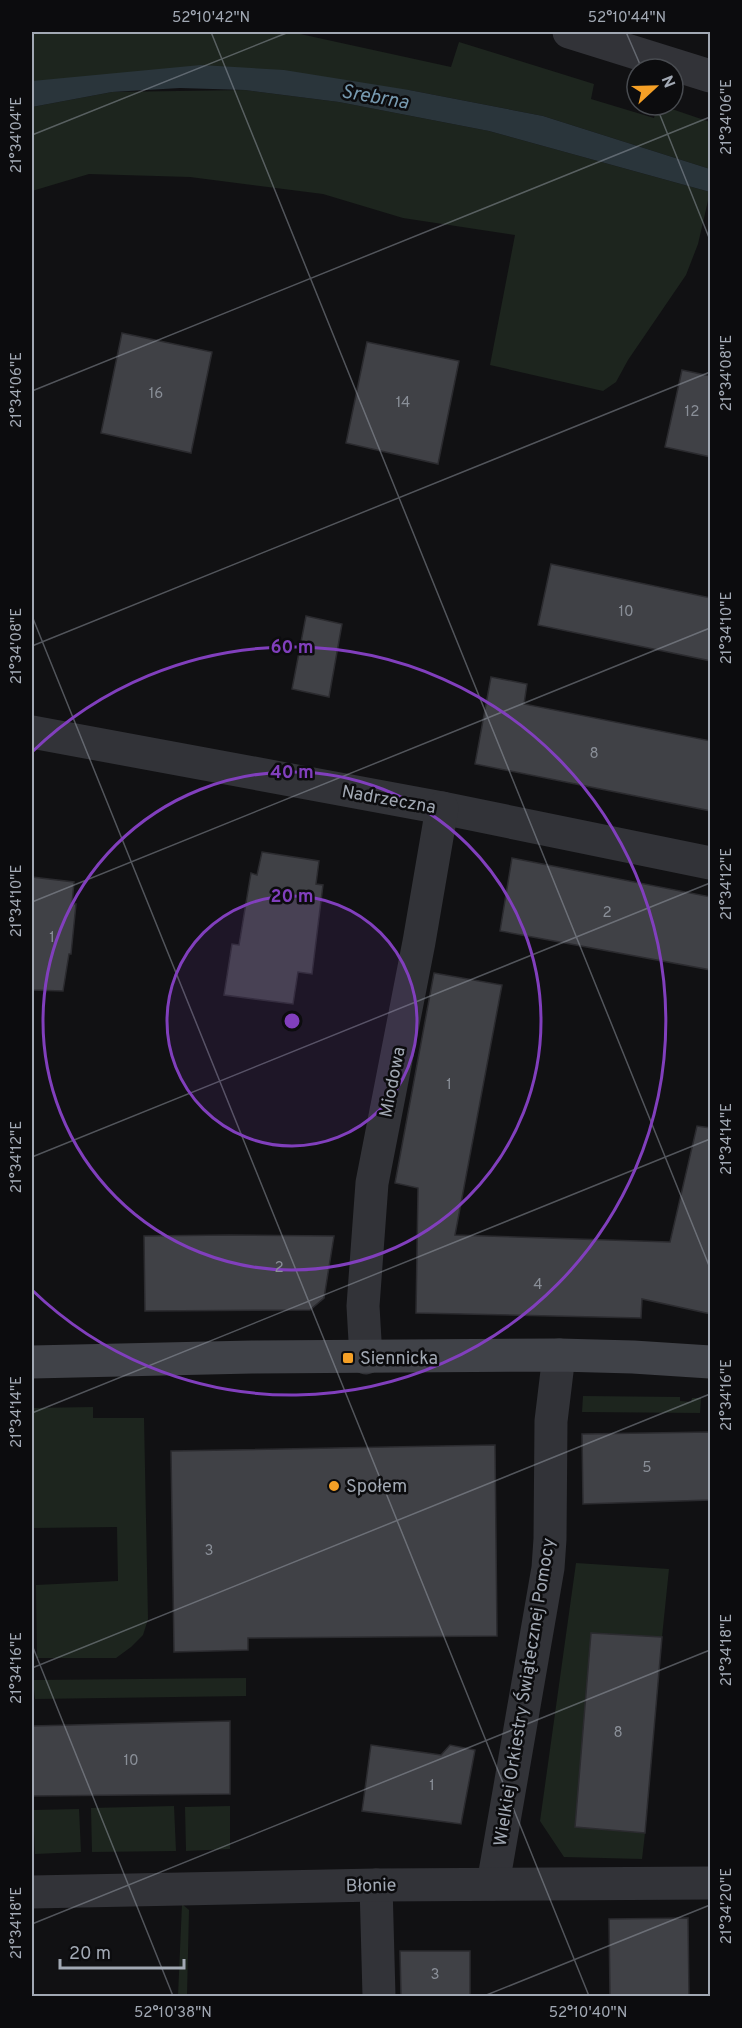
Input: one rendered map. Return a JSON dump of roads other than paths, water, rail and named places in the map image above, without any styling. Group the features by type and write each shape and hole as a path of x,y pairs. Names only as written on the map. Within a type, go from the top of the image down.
{"main road":[{"path":"32,1362 252,1357 559,1355 711,1362"}],"street":[{"path":"569,32 711,76"},
{"name":"Nadrzeczna","path":"32,732 442,808 711,863"},
{"name":"Miodowa","path":"366,1358 363,1306 372,1184 419,942 442,808"},
{"name":"Wielkiej Orkiestry Świątecznej Pomocy","path":"493,1884 548,1568 551,1421 559,1355"},
{"name":"Błonie","path":"32,1892 376,1885 711,1883"},
{"path":"376,1885 380,1996"}],"water":[{"name":"Srebrna","path":"201,65 284,70 409,90 543,116 710,169 710,192 489,131 339,102 245,90 180,88 112,92 32,107 32,81"}],"place":[{"name":"Siennicka","path":"348,1358"},
{"name":"Społem","path":"334,1486"}]}
